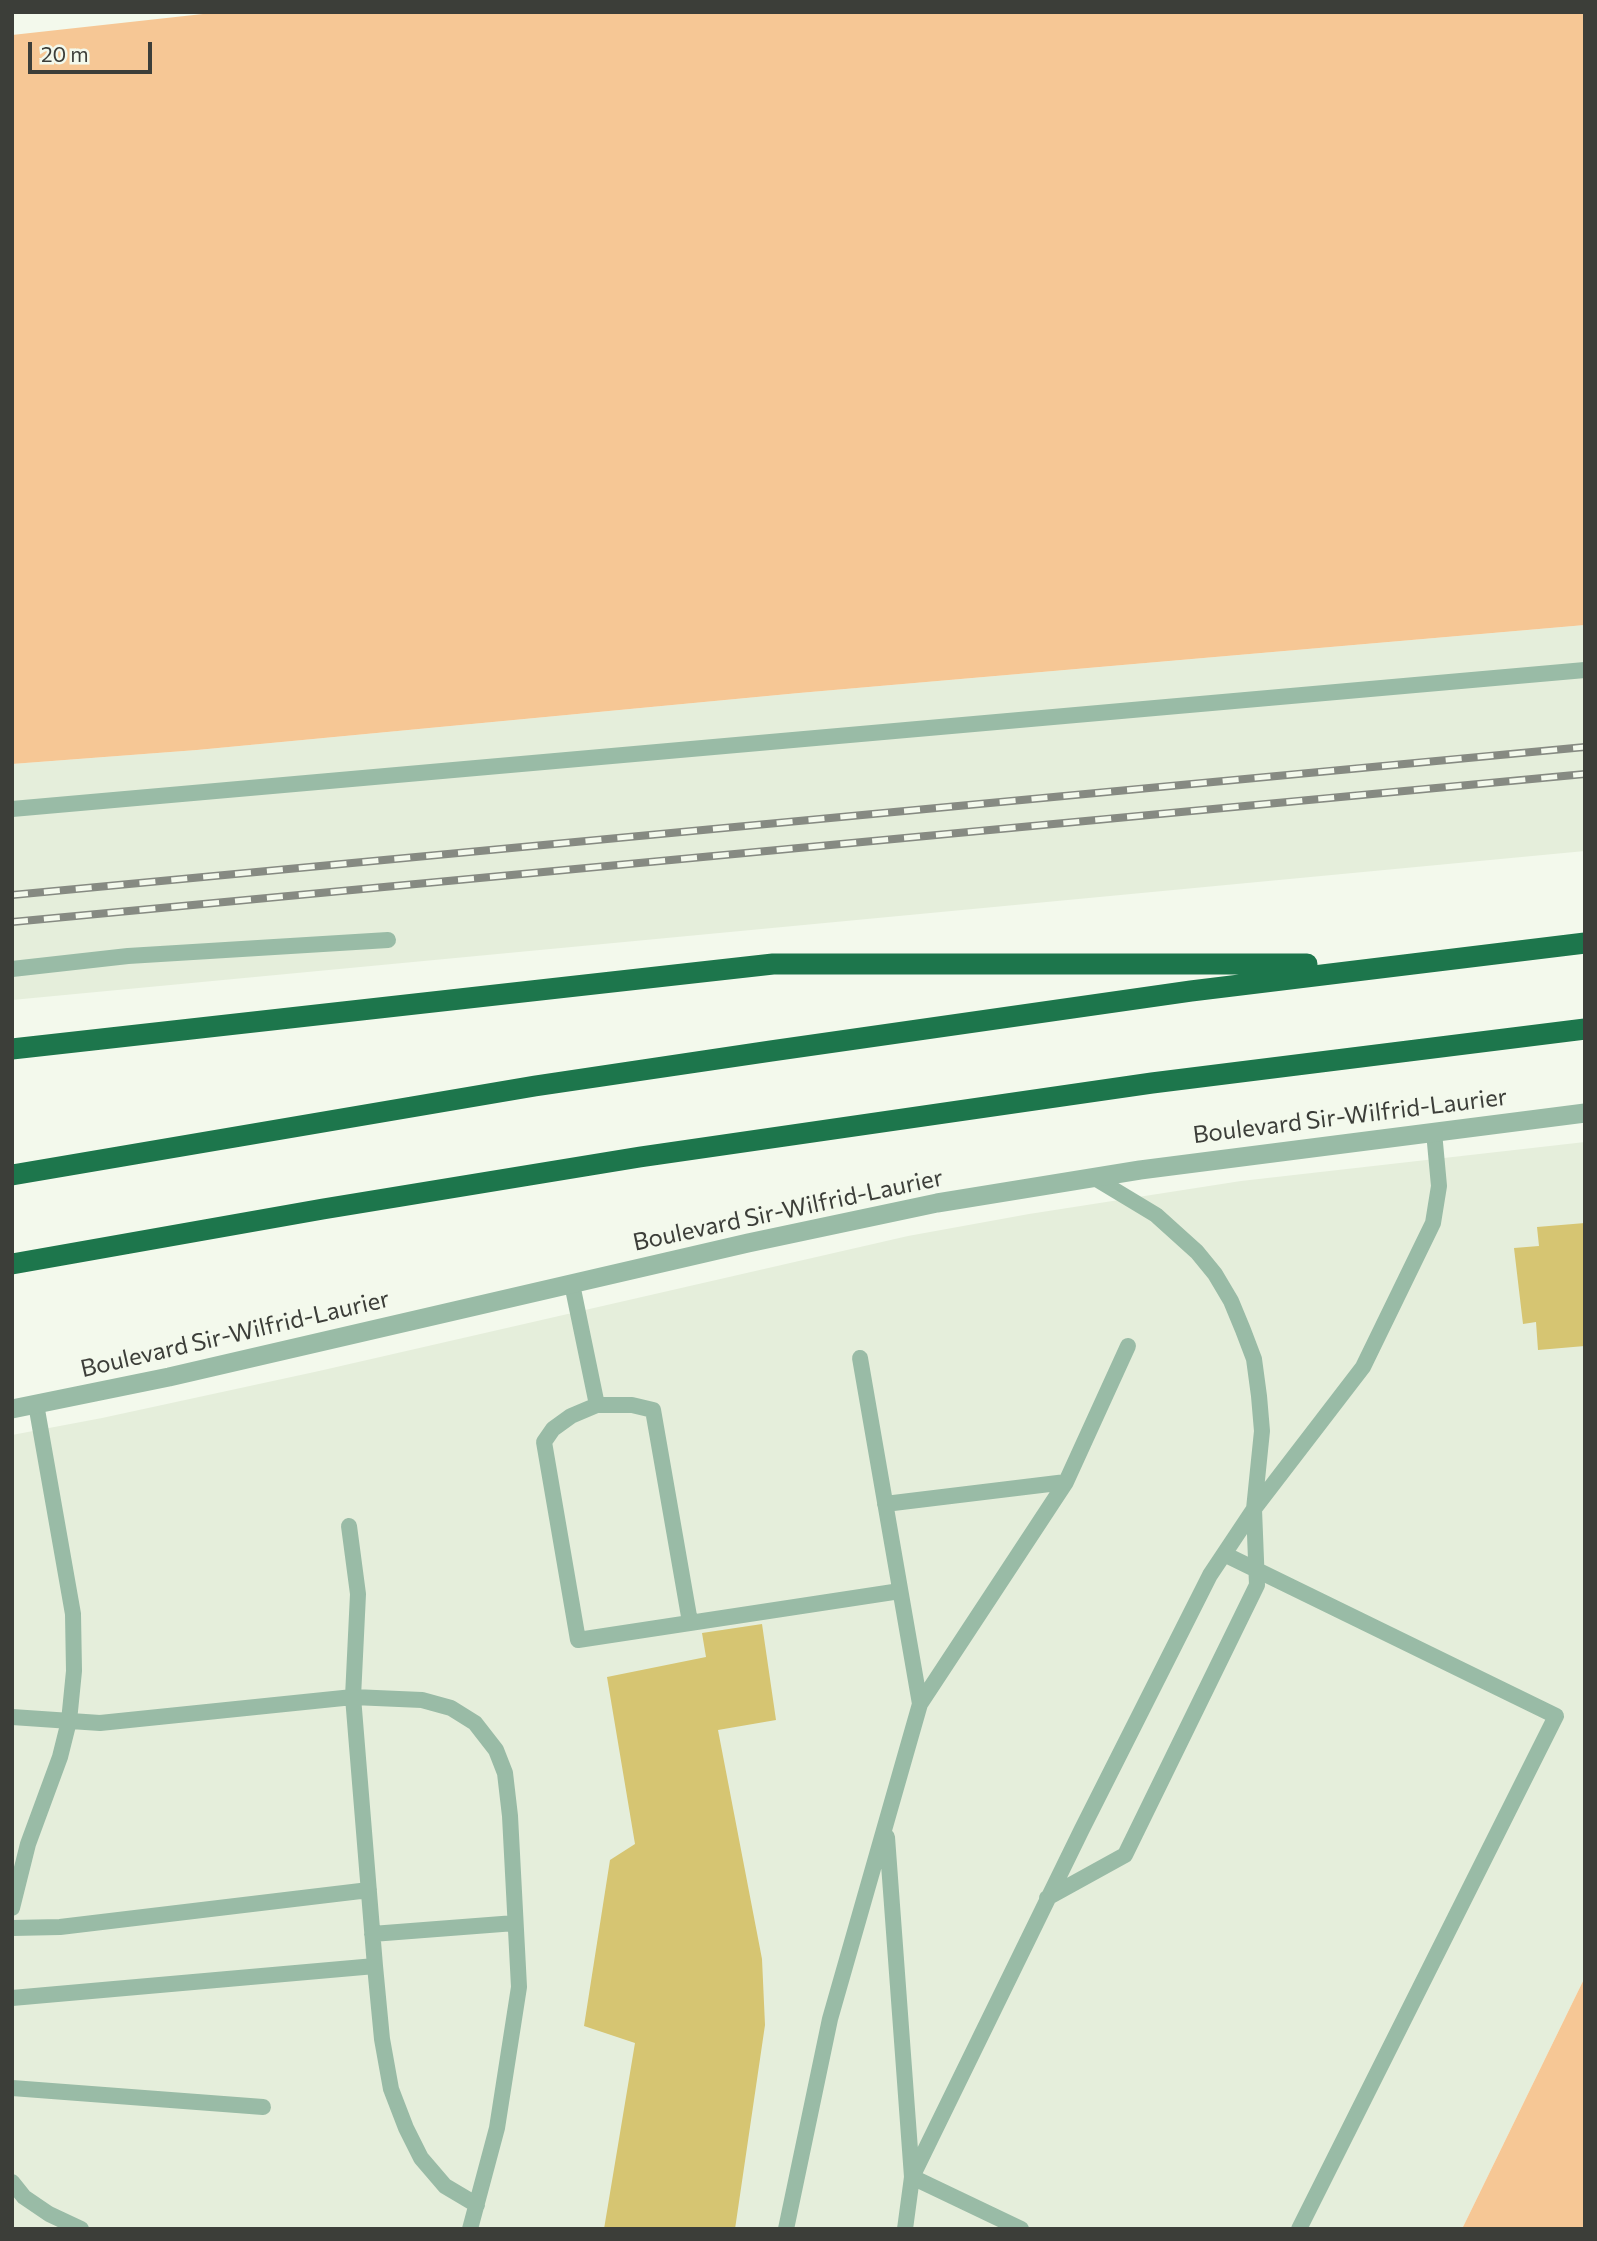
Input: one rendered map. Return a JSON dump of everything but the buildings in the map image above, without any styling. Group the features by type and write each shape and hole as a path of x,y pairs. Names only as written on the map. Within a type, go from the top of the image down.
{"highway":[{"path":"12,1175 534,1086 1191,990 1585,943"},
{"path":"12,1049 773,964 1396,964"},
{"path":"12,1264 477,1183 705,1147 1206,1075 1585,1029"}],"street":[{"name":"Boulevard Sir-Wilfrid-Laurier","path":"12,1409 169,1377 870,1216 1093,1177 1585,1113"}],"lane":[{"path":"12,809 1585,670"},
{"path":"12,969 128,956 388,940"},
{"path":"912,2177 1047,1898 1210,1575 1254,1509 1363,1367 1433,1223 1438,1205 1439,1172 1434,1132"},
{"path":"1047,1898 1125,1854 1257,1585 1254,1509 1262,1432 1259,1396 1254,1359 1231,1301 1215,1274 1176,1232 1156,1215 1093,1177"},
{"path":"572,1284 597,1405"},
{"path":"786,2229 830,2019 920,1704 1066,1482 1128,1346"},
{"path":"859,1358 920,1704"},
{"path":"12,1908 28,1843 60,1757 69,1721 74,1671 73,1614 36,1404"},
{"path":"691,1622 653,1410 632,1405 597,1405 571,1416 553,1429 544,1443 578,1640 900,1591"},
{"path":"885,1504 1066,1482"},
{"path":"349,1526 358,1594 354,1697 375,1966 382,2039 391,2089 421,2158 445,2186 477,2205"},
{"path":"1224,1554 1556,1716 1298,2229"},
{"path":"12,1717 100,1723 354,1697 422,1700 451,1707 475,1723 496,1750 505,1773 510,1816 519,1987 497,2128 470,2229"},
{"path":"886,1824 912,2177 905,2229"},
{"path":"12,1928 60,1927 369,1889"},
{"path":"372,1934 515,1923"},
{"path":"12,1998 375,1966"},
{"path":"12,2088 263,2107"},
{"path":"912,2177 1021,2229"},
{"path":"12,2182 24,2197 62,2225 81,2229"}],"shaded area":[{"path":"221,12 1585,12 1585,625 799,693 197,750 12,764 12,35"},
{"path":"1585,625 1585,851 12,1000 12,764 197,750 799,693"},
{"path":"1585,1142 1585,1977 1462,2229 12,2229 12,1435 319,1371 908,1236 1241,1181"},
{"path":"1585,1977 1585,2229 1462,2229"}],"railway":[{"path":"12,895 1585,747"},
{"path":"12,922 1585,774"}]}
